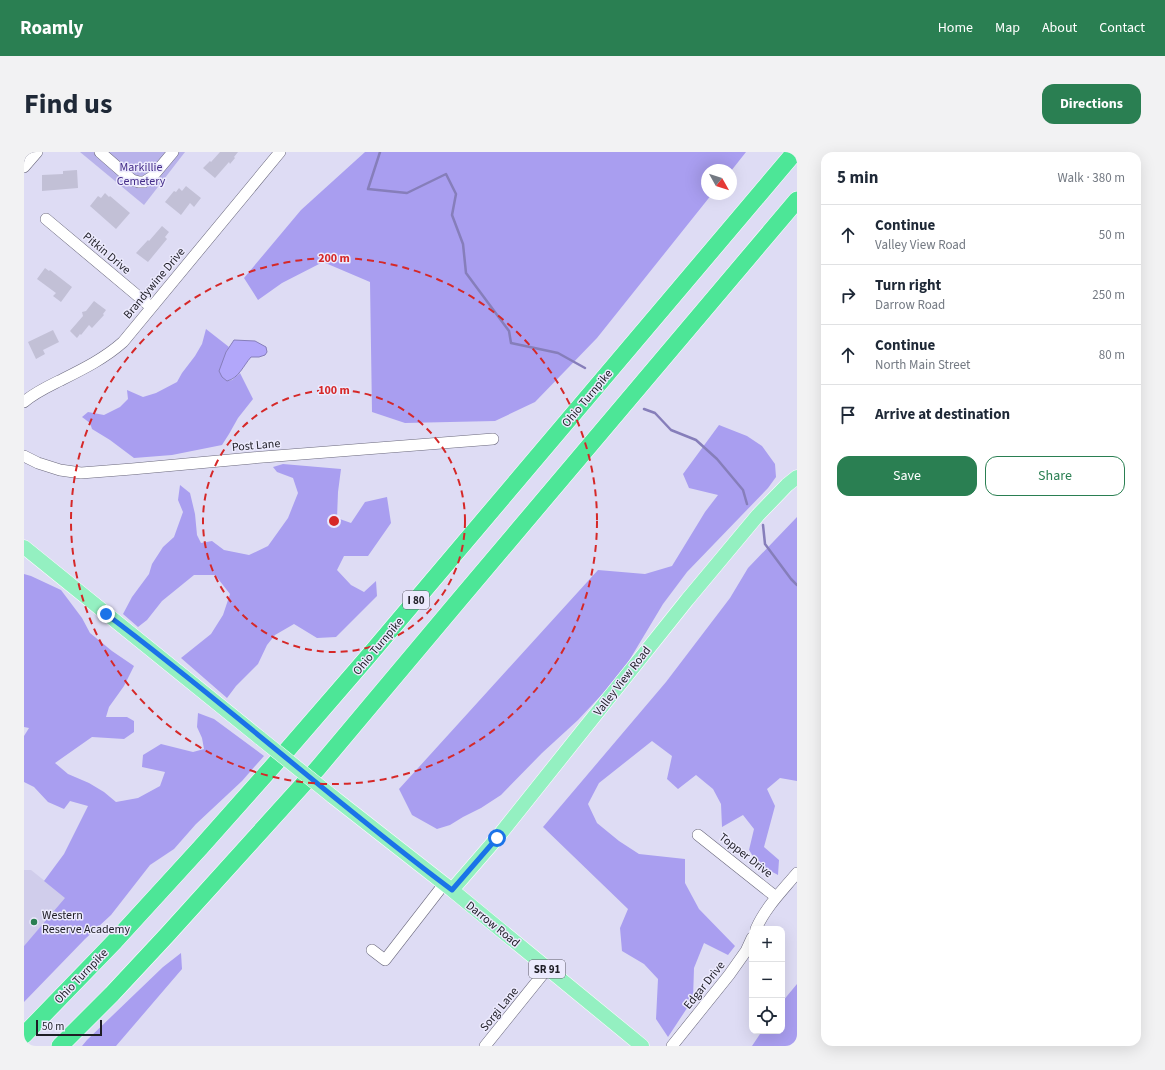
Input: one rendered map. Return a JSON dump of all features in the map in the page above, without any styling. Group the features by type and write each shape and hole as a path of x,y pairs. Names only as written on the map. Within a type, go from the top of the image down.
{"highway":[{"name":"Ohio Turnpike","path":"24,1036 115,941 289,748 795,152"},
{"name":"I 80","path":"60,1046 112,994 318,768 797,200"}],"main road":[{"name":"Valley View Road","path":"448,887 497,838 687,600 758,514 797,477"},
{"name":"Darrow Road","path":"24,547 332,796 448,887 642,1046"}],"street":[{"path":"24,167 37,152"},
{"path":"100,152 132,180 139,182 144,182 152,177 173,152"},
{"name":"Brandywine Drive","path":"24,402 41,390 91,365 113,351 123,342 280,152"},
{"name":"Pitkin Drive","path":"46,220 152,307"},
{"name":"Post Lane","path":"24,456 38,463 60,470 81,472 132,470 493,439"},
{"name":"Topper Drive","path":"698,835 776,897"},
{"path":"757,926 776,897 797,873"},
{"path":"372,950 385,960 448,887"},
{"name":"Edgar Drive","path":"672,1046 729,975 749,944"},
{"name":"Sorgi Lane","path":"485,1046 548,969"}],"shaded area":[{"path":"365,152 746,152 737,164 701,164 701,200 707,200 597,338 535,402 495,421 405,423 372,412 370,282 323,262 282,283 258,300 244,278 301,210"},
{"path":"206,329 229,347 226,352 222,376 227,381 232,380 240,373 253,399 238,418 222,445 172,455 134,458 92,429 90,423 82,417 88,412 104,415 120,407 128,399 127,390 143,397 156,393 177,382 202,344"},
{"path":"234,340 255,341 266,347 267,352 265,355 259,357 251,357 235,377 227,381 222,377 219,371 226,352"},
{"path":"719,425 747,436 762,446 775,464 776,477 768,488 687,572 663,604 621,674 578,720 542,753 501,795 450,825 437,829 412,815 399,789 598,570 645,574 672,566 705,512 718,495 689,488 683,474"},
{"path":"283,464 341,469 337,518 351,523 365,502 387,497 391,523 368,556 344,556 337,570 351,585 364,592 376,581 377,596 336,637 317,638 294,624 275,635 267,645 258,664 236,686 227,698 181,658 211,634 223,615 230,594 215,575 194,575 162,601 147,620 138,627 123,614 132,597 149,574 152,564 163,547 174,537 183,512 178,500 180,485 190,493 195,514 197,535 201,543 212,541 224,550 249,555 268,546 288,518 298,493 293,478 277,472 273,467"},
{"path":"797,517 797,781 780,778 767,789 775,806 764,847 779,860 778,875 758,864 749,850 754,829 743,815 722,827 721,804 713,789 696,775 678,789 667,779 672,756 652,741 599,783 588,804 597,823 619,841 639,854 685,859 685,883 699,909 735,946 728,955 704,943 694,968 693,999 668,1037 656,1019 658,979 644,964 622,951 620,928 628,909 543,827 666,682 730,598 748,568"},
{"path":"24,574 61,590 82,618 90,633 112,651 134,666 124,686 109,707 106,717 127,717 134,721 134,732 124,739 92,737 55,763 68,774 89,783 104,792 116,802 138,798 160,786 165,772 142,767 143,755 161,744 193,752 204,749 202,738 197,727 198,713 214,719 264,756 242,781 196,824 174,849 150,865 111,915 85,939 24,1002 24,946 65,898 44,881 64,854 88,806 70,801 64,809 48,802 34,787 24,782 24,736 29,728 24,727"},
{"name":"Western Reserve Academy","path":"24,870 31,870 66,898 24,946"},
{"path":"181,953 182,969 116,1046 82,1046 163,967"},
{"path":"797,984 797,1046 752,1046 760,1034 785,1034 785,998"}],"green space":[{"name":"Markillie Cemetery","path":"80,152 185,152 144,205"}],"building":[{"path":"220,152 238,152 230,164 229,162 215,178 203,168"},
{"path":"77,170 78,188 42,191 42,175 63,174 63,171"},
{"path":"186,186 201,198 194,207 190,203 181,215 165,202 174,191 176,192 179,188 182,191"},
{"path":"105,193 130,213 116,229 90,206 98,196 101,198"},
{"path":"162,226 169,232 165,237 167,239 148,262 136,253"},
{"path":"45,268 49,271 50,270 72,287 61,302 53,296 56,293 37,279"},
{"path":"94,301 106,310 103,314 104,315 92,328 89,325 77,338 70,331 83,316 82,312 86,311"},
{"path":"53,330 59,342 43,350 45,354 36,359 28,342"}],"waterway":[{"path":"380,152 368,189 407,193 446,174 456,194 452,215 463,244 466,273 509,331 511,343 558,353 585,368"},
{"path":"644,409 655,413 671,430 696,440 717,459 743,490 747,504"},
{"path":"763,525 765,544 797,585"}],"place":[{"name":"Western Reserve Academy","path":"34,922"}],"route":[{"path":"106,614 332,796 452,890 497,838"}]}
